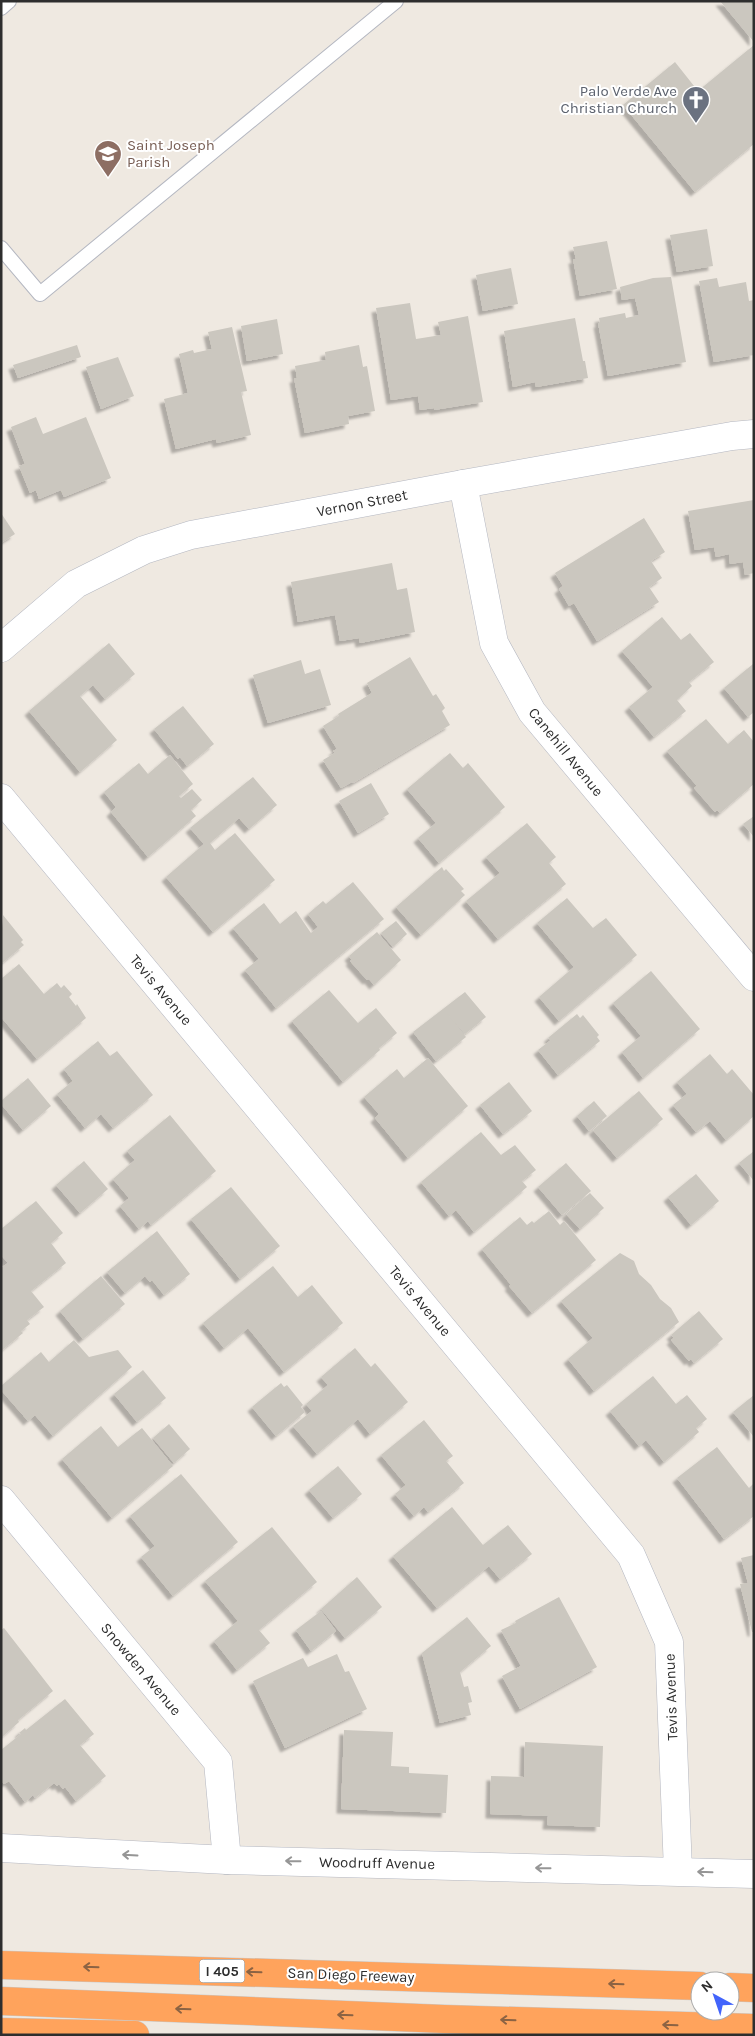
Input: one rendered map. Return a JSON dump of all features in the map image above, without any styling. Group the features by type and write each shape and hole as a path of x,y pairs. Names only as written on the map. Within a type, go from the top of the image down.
{"highway":[{"name":"San Diego Freeway","path":"1,1965 690,1986"},
{"path":"740,1987 754,1988"},
{"path":"1,2001 444,2019 754,2028"},
{"path":"1,2032 134,2035"}],"street":[{"name":"Vernon Street","path":"1,648 76,584 144,550 191,535 463,484 732,436 754,434"},
{"name":"Canehill Avenue","path":"463,484 494,643 532,712 754,977"},
{"name":"Tevis Avenue","path":"1,798 631,1555 668,1642 678,1871"},
{"name":"Snowden Avenue","path":"1,1500 218,1762 227,1860"},
{"name":"Woodruff Avenue","path":"1,1848 227,1860 754,1874"}],"lane":[{"path":"1,8 9,1"},
{"path":"1,248 40,294 396,1"}],"building":[{"path":"720,1 754,1 754,42"},
{"name":"Palo Verde Ave Christian Church","path":"754,45 754,144 695,192 623,105 675,62 698,91"},
{"path":"707,229 713,266 677,272 670,235"},
{"path":"607,241 617,289 580,296 573,259 576,259 573,247"},
{"path":"511,268 518,304 483,311 476,275"},
{"path":"671,277 686,362 608,376 598,323 600,323 599,318 625,313 626,318 639,315 635,298 622,300 620,287 653,278"},
{"path":"717,278 719,287 746,282 749,301 754,300 754,355 714,362 699,281"},
{"path":"410,303 416,339 441,335 438,322 468,316 483,402 434,410 434,408 420,410 418,396 391,400 376,308"},
{"path":"575,318 588,378 536,387 535,382 513,387 504,331"},
{"path":"277,319 283,354 247,361 241,326"},
{"path":"232,327 247,391 241,392 251,435 217,443 216,439 176,449 164,399 188,393 179,354 193,350 194,353 212,349 208,332"},
{"path":"77,345 81,357 18,378 13,365"},
{"path":"359,345 363,367 367,366 375,411 348,416 349,424 305,433 294,378 297,378 295,366 326,360 325,352"},
{"path":"118,357 134,396 101,409 86,367"},
{"path":"36,417 43,434 86,417 111,478 64,497 61,490 39,499 36,490 30,493 19,466 25,464 11,427"},
{"path":"754,500 754,573 745,575 743,562 730,564 729,554 716,557 714,547 695,550 688,511"},
{"path":"1,513 15,534 1,543"},
{"path":"644,518 665,552 651,561 662,578 649,587 659,602 597,641 574,603 569,606 559,589 563,586 555,573"},
{"path":"392,563 397,590 407,588 415,632 360,643 359,638 340,641 335,615 298,622 291,582"},
{"path":"662,617 681,640 690,633 714,662 689,682 692,686 677,700 686,711 654,737 629,707 653,687 622,651"},
{"path":"109,643 135,674 105,699 93,685 80,696 117,740 80,772 29,711"},
{"path":"410,657 433,696 436,694 445,708 442,711 450,725 353,783 341,788 323,760 335,753 333,751 337,749 323,726 339,716 338,714 372,693 367,683"},
{"path":"301,660 305,674 320,669 331,705 268,723 253,675"},
{"path":"753,664 754,712 748,717 724,688"},
{"path":"183,706 214,744 187,766 180,757 178,759 154,729"},
{"path":"706,719 728,744 744,730 754,742 754,784 720,813 717,810 715,812 694,788 697,786 667,751"},
{"path":"450,753 463,768 468,763 505,807 439,863 418,838 436,823 407,789"},
{"path":"170,755 193,784 179,796 181,798 192,789 202,800 191,810 196,816 148,857 111,812 116,807 104,792 139,763 148,774"},
{"path":"253,777 277,805 249,829 239,818 210,843 215,850 235,833 275,880 213,932 166,877 204,844 190,828"},
{"path":"371,783 389,814 358,833 339,801"},
{"path":"754,816 754,837 743,824"},
{"path":"527,823 556,857 549,863 566,884 498,939 466,901 500,873 486,857"},
{"path":"442,867 464,889 461,891 465,895 421,935 396,907"},
{"path":"353,882 384,919 276,1008 245,970 259,959 233,928 264,903 280,924 296,911 311,933 318,927 308,914 323,901 326,904"},
{"path":"567,898 593,928 606,918 637,955 559,1021 539,997 574,967 537,923"},
{"path":"3,915 23,940 21,942 24,945 1,964"},
{"path":"396,921 407,934 393,947 381,933"},
{"path":"377,932 401,960 374,985 350,961 352,960 349,956"},
{"path":"19,964 44,994 57,983 61,988 64,985 72,994 69,997 76,1006 77,1004 86,1018 37,1059 1,1017 1,979"},
{"path":"651,971 700,1029 643,1078 622,1052 641,1036 613,1003"},
{"path":"329,990 358,1023 376,1008 397,1033 343,1082 292,1021"},
{"path":"465,992 486,1017 465,1034 445,1011 466,1037 436,1061 413,1032"},
{"path":"577,1014 580,1018 583,1015 599,1035 597,1037 600,1041 558,1075 538,1050 551,1040 548,1038"},
{"path":"98,1041 110,1056 117,1051 153,1095 113,1128 101,1114 85,1128 57,1094 73,1081 64,1069"},
{"path":"710,1054 727,1074 732,1069 754,1095 754,1116 726,1140 710,1121 696,1132 673,1105 687,1094 677,1082"},
{"path":"428,1058 468,1106 408,1158 375,1118 379,1114 364,1097 397,1069 404,1078"},
{"path":"28,1078 51,1106 23,1130 1,1104 1,1101"},
{"path":"509,1082 532,1111 503,1134 480,1105"},
{"path":"639,1091 663,1119 617,1158 593,1130"},
{"path":"594,1101 607,1116 589,1131 577,1116"},
{"path":"170,1115 216,1171 151,1225 148,1221 139,1229 120,1206 129,1198 113,1179 135,1160 127,1151"},
{"path":"481,1132 501,1155 515,1145 536,1170 522,1181 527,1187 474,1232 456,1210 449,1216 421,1182"},
{"path":"754,1151 754,1181 739,1163"},
{"path":"84,1161 108,1189 80,1213 56,1185"},
{"path":"566,1163 591,1191 562,1215 538,1187"},
{"path":"696,1174 719,1201 691,1225 668,1197"},
{"path":"231,1187 280,1246 240,1279 191,1219"},
{"path":"590,1193 604,1208 580,1229 566,1214"},
{"path":"36,1201 63,1233 51,1243 66,1263 31,1291 44,1307 27,1320 30,1324 21,1331 23,1333 1,1351 1,1268 8,1263 1,1255 1,1229"},
{"path":"549,1211 560,1225 564,1221 596,1260 532,1313 509,1286 511,1285 482,1249 520,1217 527,1225 532,1221 534,1223"},
{"path":"157,1231 190,1274 164,1295 152,1280 150,1282 145,1276 125,1293 107,1272"},
{"path":"620,1253 634,1261 639,1274 651,1285 660,1299 671,1308 679,1322 594,1391 568,1359 593,1338 561,1301"},
{"path":"273,1266 298,1297 312,1285 343,1323 284,1372 248,1328 224,1348 203,1323"},
{"path":"101,1276 125,1304 83,1339 60,1311"},
{"path":"699,1311 723,1339 694,1363 691,1359 689,1361 671,1340 674,1338 671,1335"},
{"path":"74,1340 89,1357 118,1350 132,1367 53,1436 35,1415 28,1421 1,1390 1,1386 41,1352 49,1362"},
{"path":"355,1348 371,1367 375,1363 408,1402 370,1434 358,1419 317,1454 293,1426 312,1411 306,1404 328,1385 321,1377"},
{"path":"143,1370 166,1398 137,1422 114,1394"},
{"path":"653,1376 676,1404 687,1395 707,1419 696,1428 699,1432 664,1462 646,1440 639,1446 610,1411"},
{"path":"281,1383 284,1387 287,1385 303,1405 301,1407 305,1412 276,1436 252,1407"},
{"path":"754,1395 754,1437 733,1412"},
{"path":"424,1420 453,1456 446,1461 464,1483 428,1512 424,1507 414,1516 395,1494 406,1485 381,1455"},
{"path":"169,1424 190,1449 174,1463 153,1438"},
{"path":"101,1426 118,1447 142,1428 173,1466 112,1518 62,1459"},
{"path":"717,1447 749,1488 754,1483 754,1516 724,1539 677,1478"},
{"path":"338,1466 362,1494 333,1518 309,1490"},
{"path":"181,1474 238,1542 173,1596 141,1557 155,1546 130,1516"},
{"path":"452,1507 483,1545 508,1525 532,1554 500,1579 489,1566 437,1608 393,1556"},
{"path":"272,1527 317,1582 259,1630 270,1643 237,1670 214,1641 238,1621 205,1581"},
{"path":"754,1555 754,1632 752,1632 740,1584 748,1583 741,1558"},
{"path":"357,1577 382,1607 345,1638 321,1609"},
{"path":"559,1597 597,1667 520,1709 502,1676 521,1666 501,1630"},
{"path":"321,1611 336,1631 311,1651 296,1630"},
{"path":"467,1617 491,1646 460,1672 464,1687 468,1686 472,1702 468,1703 471,1715 440,1723 422,1653"},
{"path":"4,1628 53,1691 18,1720 19,1722 1,1738 1,1630"},
{"path":"337,1654 345,1672 349,1671 367,1709 285,1748 253,1681 303,1658 308,1667"},
{"path":"65,1699 94,1734 80,1745 106,1776 76,1801 65,1787 63,1789 59,1784 57,1786 54,1783 35,1798 33,1795 25,1802 9,1781 4,1784 1,1781 1,1750 21,1734 19,1733 25,1728 26,1730"},
{"path":"344,1730 393,1732 391,1766 409,1767 409,1773 448,1775 446,1813 341,1809"},
{"path":"525,1742 603,1746 600,1827 547,1825 548,1816 490,1814 491,1776 524,1777"}],"place":[{"name":"Palo Verde Ave Christian Church","path":"696,124"},
{"name":"Saint Joseph Parish","path":"108,178"}]}
